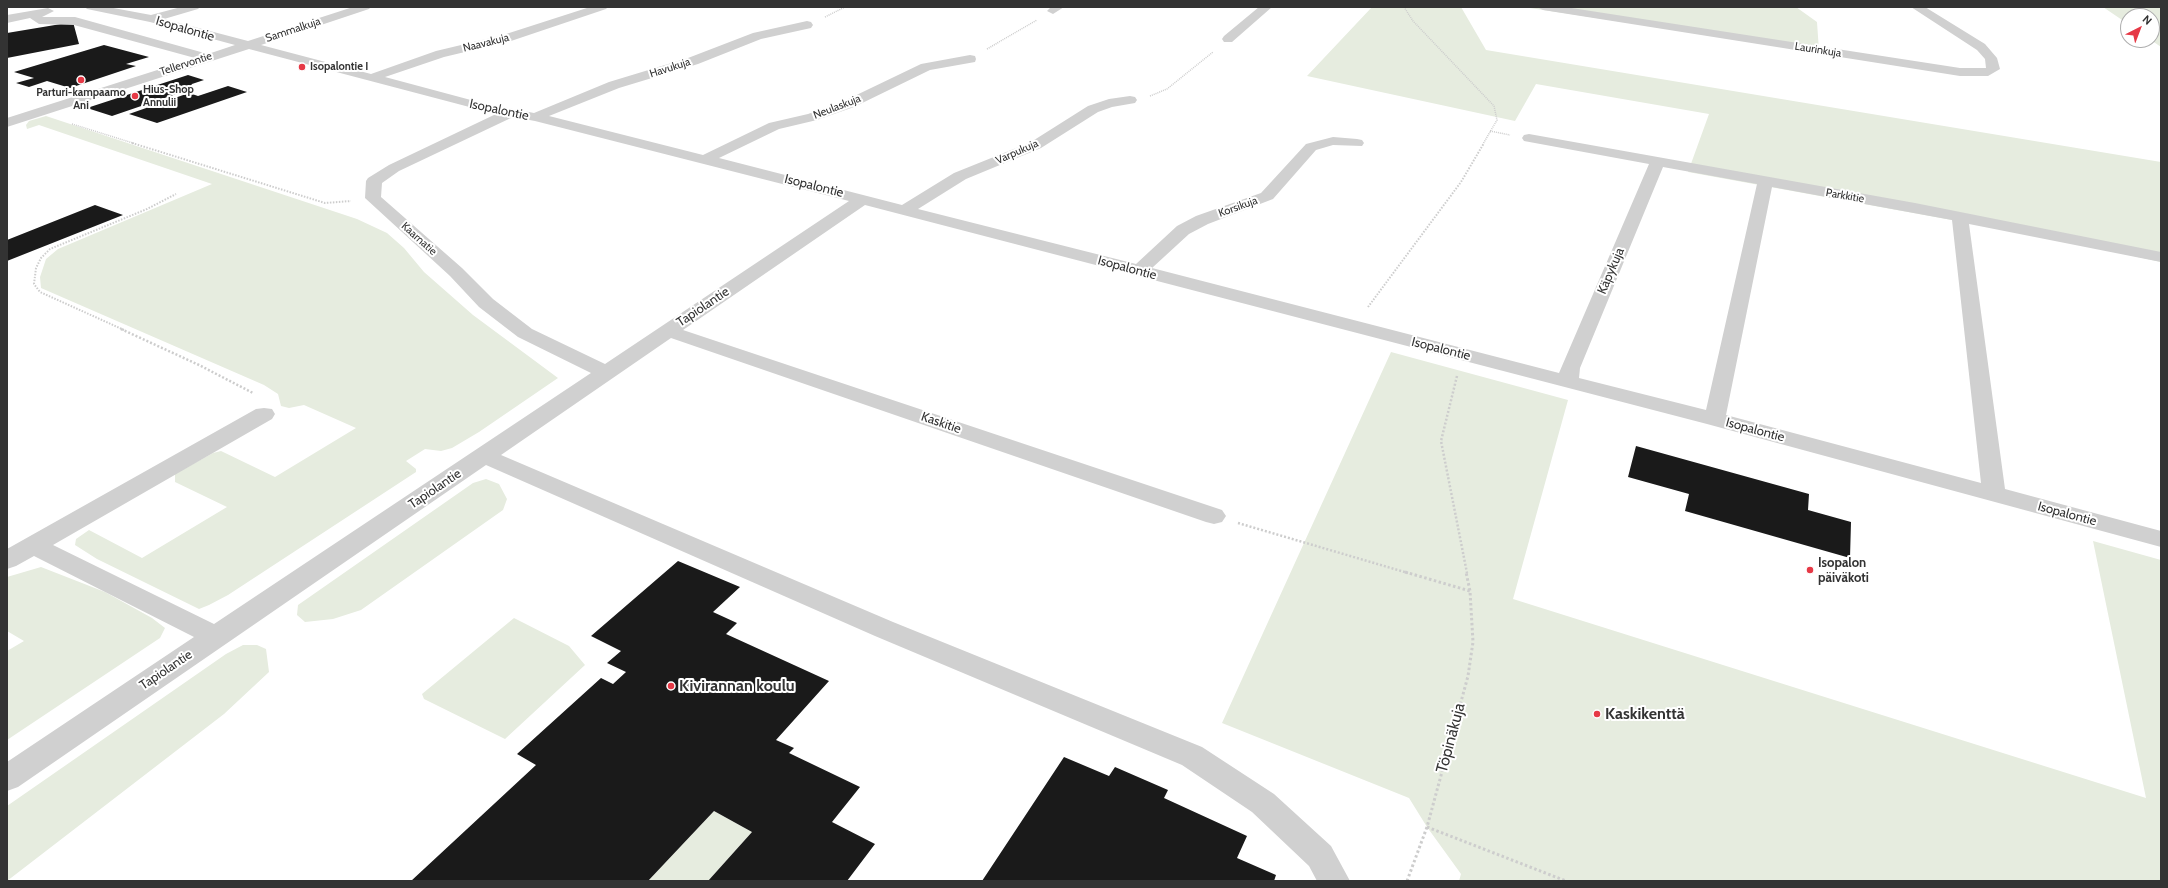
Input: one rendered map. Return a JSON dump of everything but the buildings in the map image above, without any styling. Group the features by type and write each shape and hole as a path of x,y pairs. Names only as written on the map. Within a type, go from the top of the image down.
{"street":[{"name":"Isopalontie","path":"91,7 151,19 243,45 371,78 510,113 535,117 706,159 863,199 1464,356 1715,419 2161,539"},
{"path":"151,19 194,7"},
{"name":"Sammalkuja","path":"243,45 365,7"},
{"name":"Naavakuja","path":"371,78 440,54 507,38 602,7"},
{"path":"1228,40 1266,7"},
{"name":"Laurinkuja","path":"1543,7 1960,72 1988,72 1993,69 1991,58 1981,47 1916,7"},
{"path":"7,19 63,8"},
{"path":"33,14 39,20 75,21 205,57"},
{"name":"Havukuja","path":"535,117 614,85 693,61 757,36 807,26"},
{"path":"137,38 176,27"},
{"name":"Tellervontie","path":"7,123 243,45"},
{"name":"Neulaskuja","path":"706,159 774,126 812,117 849,104 926,67 970,60"},
{"name":"Varpukuja","path":"905,210 960,176 1036,145 1093,109 1108,103 1130,100"},
{"path":"373,198 374,181 394,168 510,113"},
{"name":"Parkkitie","path":"1529,138 1657,163 1960,217 2161,257"},
{"name":"Korsikuja","path":"1138,271 1183,230 1202,220 1267,196 1311,148 1332,141 1357,143"},
{"name":"Käpykuja","path":"1568,381 1570,368 1657,163"},
{"path":"1715,419 1765,182"},
{"name":"Kaarnatie","path":"373,198 456,272 486,303 525,333 606,372"},
{"name":"Tapiolantie","path":"7,778 863,199"},
{"path":"1960,217 1994,495"},
{"name":"Kaskitie","path":"668,331 1214,516"},
{"path":"7,560 264,414"},
{"path":"484,456 548,486 876,626 1192,756 1263,803 1320,856 1334,881"},
{"path":"34,545 215,636"}],"path":[{"path":"1354,327 1461,182 1497,120 1497,113 1494,106 1413,21 1404,7"},
{"path":"970,60 1056,9"},
{"path":"1130,100 1155,95 1167,89 1228,40"},
{"path":"37,113 325,203 373,198"},
{"path":"176,194 147,209 50,249 41,258 36,268 34,284 40,292 199,365 257,394 264,414"},
{"name":"Töpinäkuja","path":"1407,881 1426,827 1468,676 1473,642 1470,591 1441,441 1459,367 1464,356"},
{"path":"1214,516 1470,591"},
{"path":"1426,827 1566,881"}],"shaded area":[{"path":"1372,7 1461,7 1486,50 2161,162 2161,262 2045,237 1688,172 1709,114 1536,84 1515,121 1307,76"},
{"path":"1523,7 1796,7 1817,22 1819,51"},
{"path":"2103,7 2161,7 2161,47 2160,8 2120,8 2120,19"},
{"path":"46,116 357,219 387,233 404,248 424,272 473,315 558,378 479,432 452,448 441,451 425,449 406,461 416,469 416,472 228,595 199,609 97,559 75,545 76,539 89,530 142,558 227,507 175,482 175,474 213,453 221,451 275,477 356,428 304,405 289,408 281,406 278,394 264,385 41,288 40,277 46,259 58,249 212,184 39,125 27,129 26,125 29,121"},
{"path":"1391,352 1568,400 1513,599 2146,798 2093,541 2161,560 2161,881 1459,881 1461,874 1427,827 1409,798 1222,723"},
{"path":"486,479 499,484 507,499 503,510 361,610 333,619 305,622 297,615 298,605 473,483"},
{"path":"41,567 105,592 152,618 165,628 160,638 7,740 7,651 24,641 7,631 7,577"},
{"path":"514,618 569,646 585,665 505,739 424,699 422,694"},
{"path":"243,645 257,645 266,649 269,672 224,714 7,881 7,806 226,654"},
{"path":"714,811 752,832 708,881 648,881"}],"place":[{"name":"Isopalontie I","path":"302,67"},
{"name":"Parturi-kampaamo Ani","path":"81,80"},
{"name":"Hius-Shop Annulii","path":"135,96"},
{"name":"Isopalon päiväkoti","path":"1810,570"},
{"name":"Kivirannan koulu","path":"671,686"},
{"name":"Kaskikenttä","path":"1597,714"}]}
